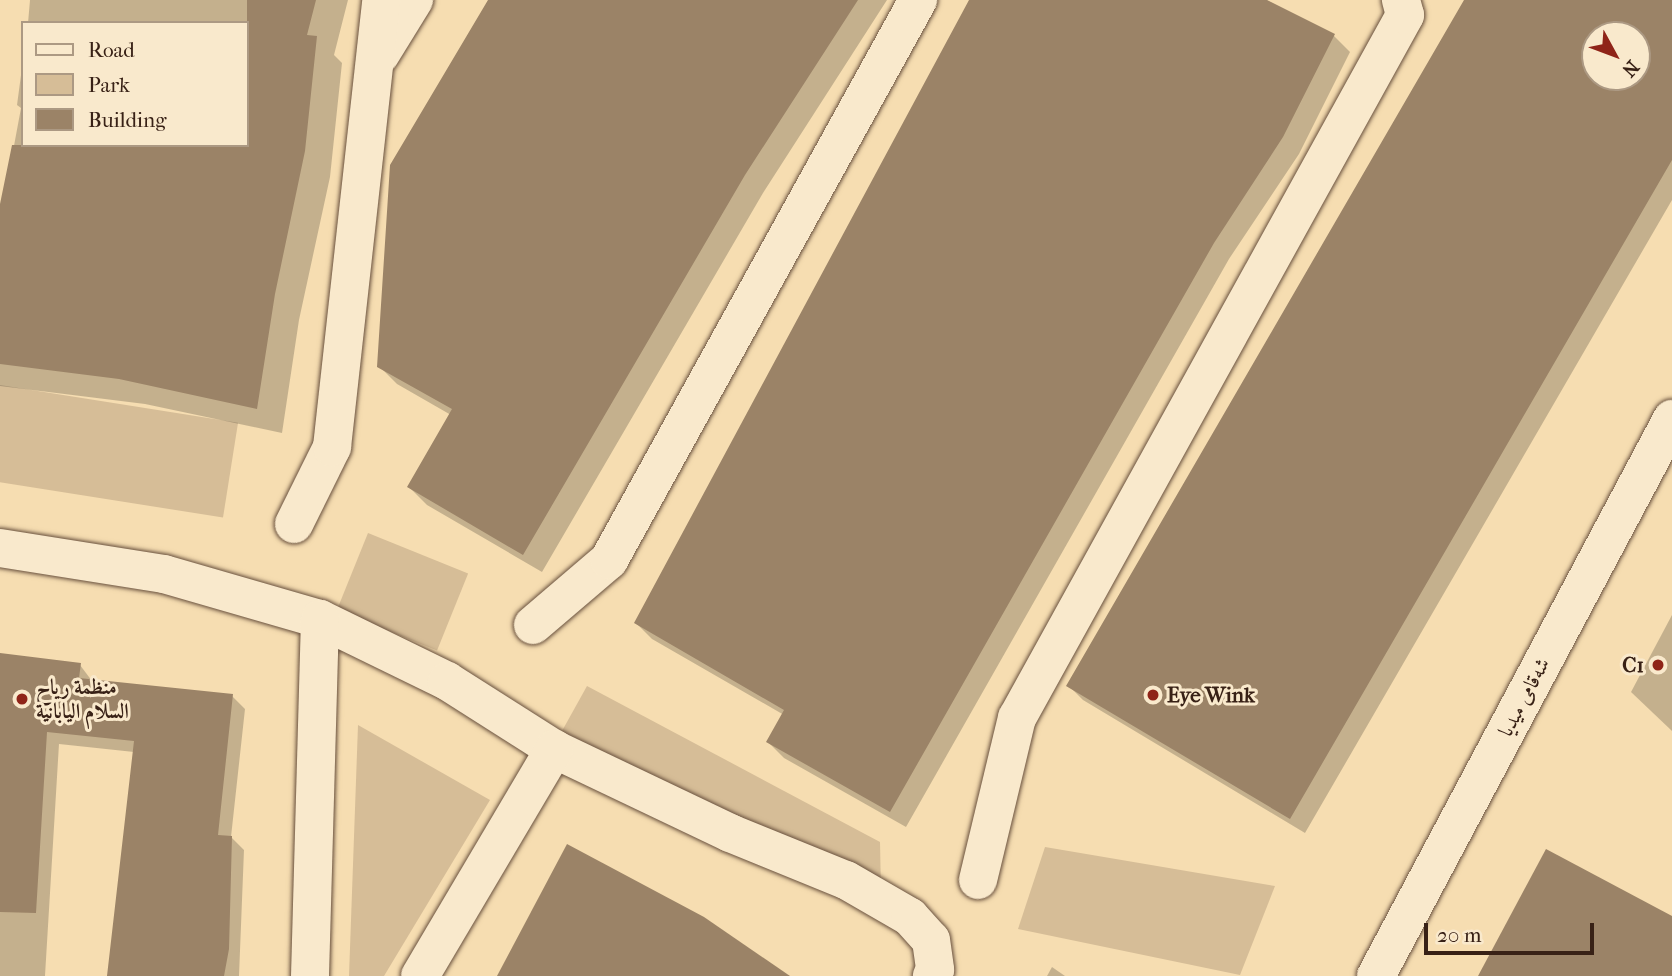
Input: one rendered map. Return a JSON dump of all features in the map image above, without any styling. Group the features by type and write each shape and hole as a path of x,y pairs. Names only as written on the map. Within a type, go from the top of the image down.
{"street":[{"path":"294,524 332,447 371,70 381,0"},
{"path":"371,70 414,0"},
{"path":"533,625 609,560 918,0"},
{"path":"978,880 1017,718 1405,15 1401,0"},
{"name":"شەقامی میدیا","path":"1376,976 1672,419"},
{"path":"0,548 164,574 320,618 447,681 554,749 730,833 846,880 910,917 931,940 935,970 932,976"},
{"path":"310,976 320,618"},
{"path":"420,976 554,749"}],"green space":[{"path":"0,385 238,423 223,518 0,482"},
{"path":"368,533 468,573 437,650 337,610"},
{"path":"587,686 880,842 881,892 557,740"},
{"path":"358,725 490,800 384,976 349,976"},
{"path":"1045,847 1275,886 1240,975 1018,929"}],"building":[{"path":"247,0 316,0 307,35 317,36 305,151 275,294 257,409 119,379 0,364 0,204 12,145 248,147"},
{"path":"488,0 858,0 745,175 523,555 407,487 452,409 377,367 390,165"},
{"path":"969,0 1267,0 1335,34 1283,137 1214,243 890,812 766,742 784,710 634,623"},
{"path":"1464,0 1672,0 1672,160 1290,819 1066,686"},
{"path":"0,653 81,663 79,678 233,694 218,835 232,836 229,949 224,976 107,976 134,741 47,732 36,913 0,912"},
{"path":"567,844 704,917 790,976 497,976"},
{"path":"1546,849 1672,916 1672,976 1478,976"}],"place":[{"name":"C1","path":"1658,665"},
{"name":"Eye Wink","path":"1153,695"},
{"name":"منظمة رياح السلام اليابانية","path":"22,699"}]}
